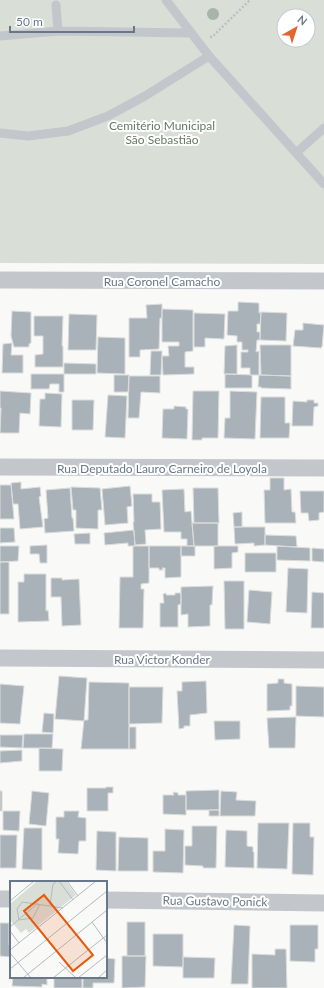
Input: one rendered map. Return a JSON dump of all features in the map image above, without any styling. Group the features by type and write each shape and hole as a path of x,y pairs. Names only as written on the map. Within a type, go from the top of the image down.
{"street":[{"name":"Rua Coronel Camacho","path":"0,280 324,281"},
{"name":"Rua Deputado Lauro Carneiro de Loyola","path":"0,467 324,468"},
{"name":"Rua Victor Konder","path":"0,658 324,660"},
{"path":"0,898 10,899"},
{"name":"Rua Gustavo Ponick","path":"107,900 324,903"}],"lane":[{"path":"166,0 209,56 324,184"},
{"path":"56,6 58,31"},
{"path":"0,36 58,31 191,33"},
{"path":"0,133 28,136 68,131 108,116 145,96 209,56"},
{"path":"296,153 324,128"}],"path":[{"path":"191,33 212,37 250,0"}],"green space":[{"name":"Cemitério Municipal São Sebastião","path":"0,0 324,0 324,264 0,263"}],"building":[{"path":"238,302 259,303 259,313 261,312 260,324 257,324 257,332 260,332 260,340 257,340 256,352 259,351 259,375 250,375 250,368 241,368 241,352 248,352 248,350 242,350 242,342 237,342 237,336 227,335 228,311 238,311"},
{"path":"162,304 159,349 140,350 140,357 129,357 129,318 147,318 146,305"},
{"path":"162,309 193,310 193,351 185,352 185,367 194,367 194,374 163,375 162,356 169,356 168,346 179,346 179,342 162,342"},
{"path":"12,311 31,312 31,343 29,344 29,347 14,347 11,336"},
{"path":"261,312 287,313 286,341 260,340"},
{"path":"194,313 225,314 224,339 205,338 205,347 194,347"},
{"path":"69,314 97,315 96,350 68,350"},
{"path":"34,316 63,316 63,367 35,367 35,355 43,354 43,336 34,336"},
{"path":"303,323 324,325 321,348 293,346 295,330 303,330"},
{"path":"98,337 125,338 125,374 97,373"},
{"path":"12,343 11,355 23,355 23,373 2,373 3,344"},
{"path":"237,345 237,374 224,374 225,346"},
{"path":"260,345 291,345 291,376 261,375"},
{"path":"151,351 162,351 161,375 150,375"},
{"path":"64,363 96,364 96,374 64,374"},
{"path":"31,374 64,374 64,392 59,392 59,384 50,384 49,389 31,389"},
{"path":"225,374 252,375 252,388 225,388"},
{"path":"114,375 129,375 128,392 114,392"},
{"path":"259,375 291,376 291,389 258,387"},
{"path":"129,376 160,376 160,393 141,392 139,418 128,418"},
{"path":"0,391 31,393 30,414 20,413 19,433 0,433"},
{"path":"193,391 219,391 218,438 202,438 202,440 192,440"},
{"path":"230,391 257,392 255,439 224,438 225,418 230,418"},
{"path":"45,393 62,394 61,427 39,426 40,399 45,399"},
{"path":"108,395 127,396 125,438 105,437"},
{"path":"261,397 285,397 285,423 290,423 289,438 260,438"},
{"path":"72,400 94,400 93,430 72,430"},
{"path":"307,400 314,400 314,403 318,403 318,406 314,407 313,426 292,426 293,401 307,402"},
{"path":"174,406 186,407 186,409 188,409 187,439 162,438 163,409 174,409"},
{"path":"270,478 284,478 284,490 291,489 292,512 295,512 296,523 265,523 264,490 270,490"},
{"path":"21,482 21,489 40,487 41,496 39,497 43,527 20,529 18,504 13,504 11,483"},
{"path":"0,485 11,485 14,519 0,519"},
{"path":"130,486 132,506 127,507 128,523 105,525 102,489"},
{"path":"71,487 100,488 102,510 98,510 98,529 76,528 76,510 73,510"},
{"path":"70,488 74,531 45,533 44,519 48,518 46,490"},
{"path":"193,488 218,488 219,523 194,523"},
{"path":"184,489 185,512 191,511 194,546 187,546 187,539 181,539 181,532 164,532 162,490"},
{"path":"300,491 324,491 324,512 319,513 319,520 309,521 308,513 301,513"},
{"path":"133,494 152,494 152,502 160,502 161,529 145,530 146,544 135,545"},
{"path":"242,512 242,527 234,527 233,513"},
{"path":"192,523 218,523 218,546 194,546"},
{"path":"234,527 265,527 265,545 254,546 254,543 235,544"},
{"path":"0,528 14,528 15,542 0,543"},
{"path":"134,530 135,546 128,546 128,543 105,545 104,533"},
{"path":"90,533 90,544 75,544 74,534"},
{"path":"265,535 296,536 297,547 265,545"},
{"path":"47,545 47,563 40,563 39,554 30,554 30,546"},
{"path":"0,546 19,546 18,561 0,562"},
{"path":"133,546 149,546 149,583 141,584 141,589 144,589 143,628 119,628 120,577 133,577"},
{"path":"149,546 181,546 181,577 165,578 165,568 162,568 163,570 159,570 159,568 149,568"},
{"path":"181,546 195,546 195,556 181,556"},
{"path":"214,546 238,546 238,552 232,553 232,568 214,569"},
{"path":"277,546 310,548 310,561 277,560"},
{"path":"312,548 324,549 324,562 312,561"},
{"path":"245,553 276,553 276,572 245,572"},
{"path":"0,562 9,562 9,614 0,614"},
{"path":"288,568 308,569 307,613 286,612"},
{"path":"24,574 46,574 46,611 48,610 49,621 18,622 18,582 24,582"},
{"path":"51,578 62,578 62,580 79,579 81,625 62,626 61,597 51,597"},
{"path":"224,581 244,581 244,629 225,629"},
{"path":"213,586 212,605 210,605 210,626 188,627 188,614 181,615 181,587"},
{"path":"249,590 272,592 270,624 247,622"},
{"path":"312,592 324,593 324,628 311,628"},
{"path":"166,593 166,595 175,595 175,593 181,593 181,604 178,605 178,627 160,627 160,603 164,603 163,594"},
{"path":"59,676 87,678 84,721 55,719"},
{"path":"278,679 284,679 284,683 292,684 292,706 290,706 290,710 267,711 267,684 278,683"},
{"path":"206,681 207,713 190,715 190,726 184,726 184,728 179,729 177,691 182,691 182,682"},
{"path":"89,682 129,683 129,749 81,749 84,720 88,720"},
{"path":"0,684 24,686 20,724 0,723"},
{"path":"296,686 324,687 324,717 296,716"},
{"path":"129,687 163,687 162,723 129,724"},
{"path":"44,713 54,714 53,733 42,732"},
{"path":"296,717 295,748 269,748 267,718"},
{"path":"214,721 240,721 240,739 215,740"},
{"path":"129,727 136,727 136,749 129,749"},
{"path":"24,734 53,734 52,748 23,748"},
{"path":"0,735 23,735 22,748 0,747"},
{"path":"39,748 63,749 62,771 39,771"},
{"path":"22,750 22,761 0,763 0,751"},
{"path":"113,787 113,793 108,793 108,811 87,811 87,788"},
{"path":"219,790 219,810 186,810 186,791"},
{"path":"0,791 2,791 2,811 0,811"},
{"path":"32,791 49,793 46,826 29,824"},
{"path":"221,791 237,792 236,800 256,801 255,816 220,816"},
{"path":"173,792 178,793 178,795 186,795 186,815 163,814 163,795 174,795"},
{"path":"209,810 219,810 219,816 209,816"},
{"path":"3,811 20,811 19,831 3,830"},
{"path":"64,811 79,811 78,817 86,818 86,841 79,841 78,854 58,853 59,839 56,839 56,817 64,817"},
{"path":"258,823 289,823 287,869 257,868"},
{"path":"293,823 310,823 310,837 314,837 313,875 292,874"},
{"path":"192,826 217,826 216,868 203,868 203,866 185,865 185,846 192,846"},
{"path":"24,828 42,828 42,870 22,869"},
{"path":"165,829 184,830 183,873 153,872 153,851 165,851"},
{"path":"226,830 247,831 247,846 253,847 254,852 254,868 225,867"},
{"path":"97,831 116,832 116,871 96,870"},
{"path":"0,835 17,835 16,868 0,868"},
{"path":"119,837 148,838 148,871 118,871"},
{"path":"127,922 145,922 145,956 127,956"},
{"path":"0,923 9,923 10,957 0,956"},
{"path":"234,925 250,926 248,984 231,984"},
{"path":"290,925 318,925 318,949 315,949 315,962 290,961"},
{"path":"153,934 183,934 183,967 153,966"},
{"path":"275,949 286,949 287,988 252,988 252,954 275,955"},
{"path":"122,956 146,956 145,987 122,988"},
{"path":"183,957 215,958 214,978 183,978"},
{"path":"107,958 115,959 114,983 93,983 93,988 83,988 83,978 107,978"},
{"path":"13,978 47,978 47,985 42,984 42,987 12,986"},
{"path":"54,978 82,978 82,988 54,988"}]}
